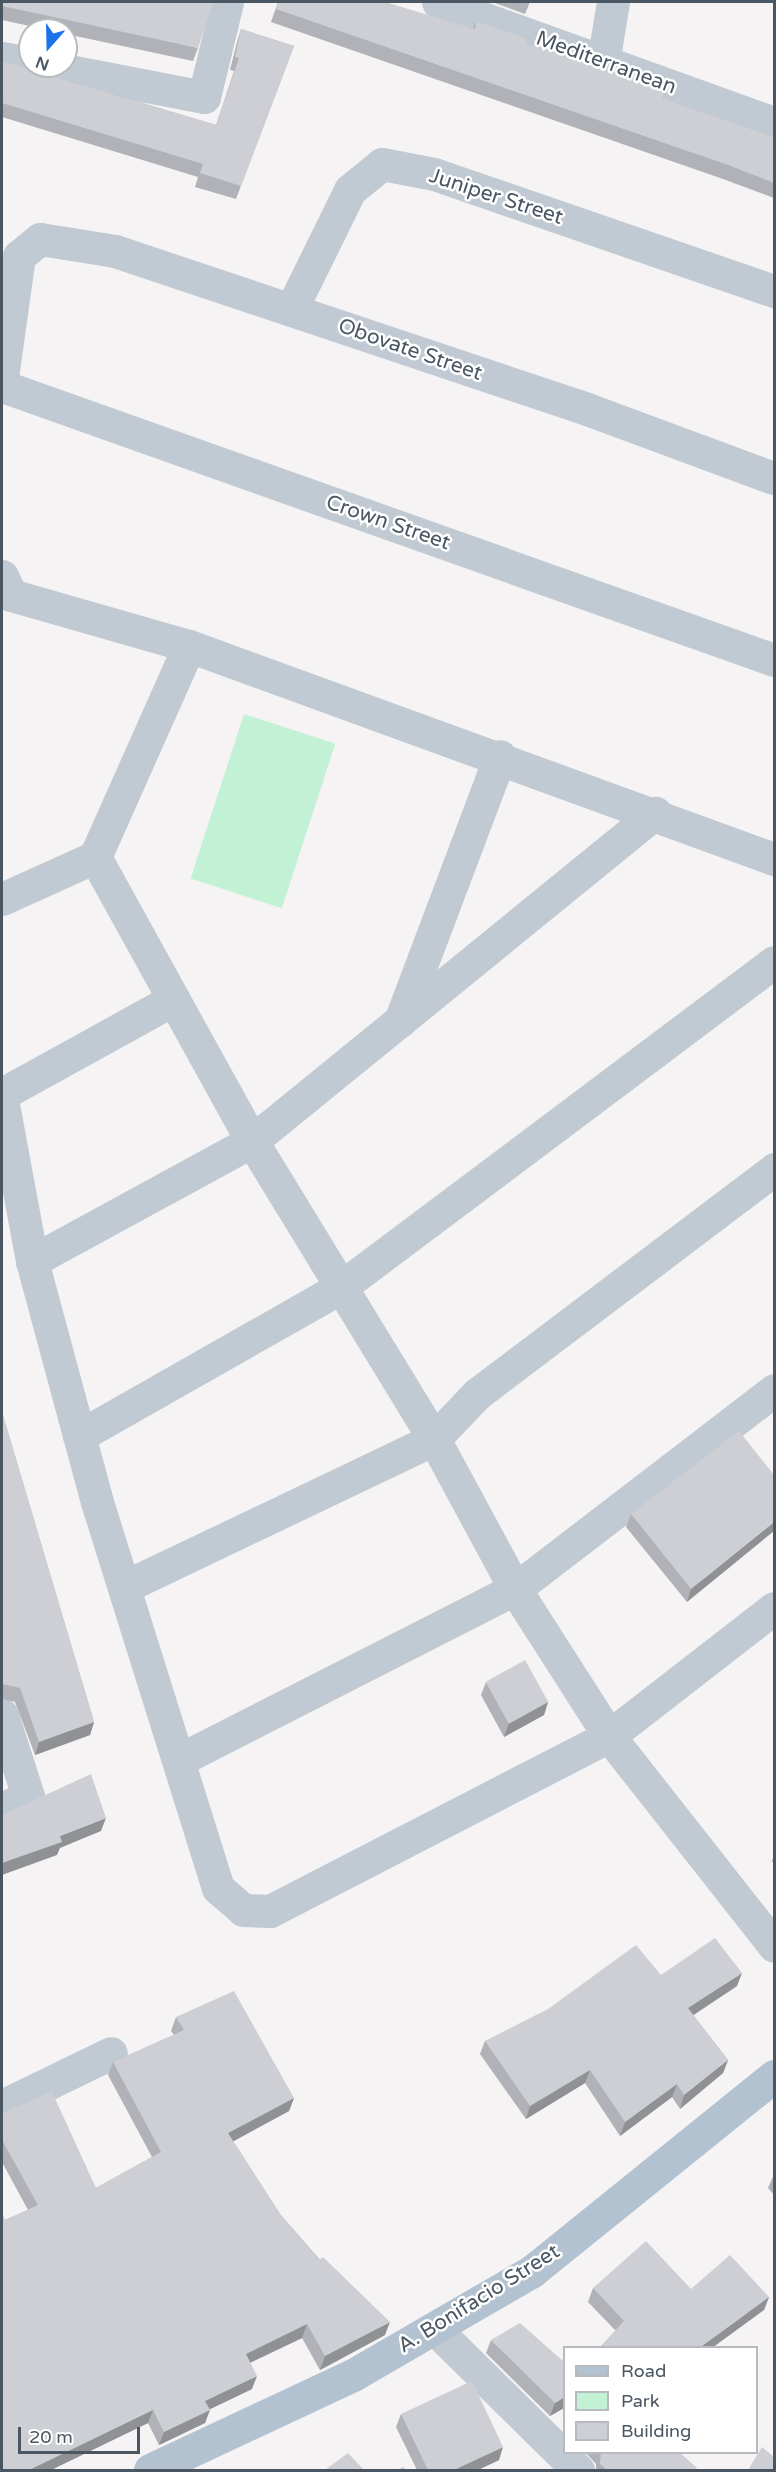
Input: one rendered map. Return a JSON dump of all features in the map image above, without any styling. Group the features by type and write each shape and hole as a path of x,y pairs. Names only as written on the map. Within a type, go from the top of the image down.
{"main road":[{"name":"A. Bonifacio Street","path":"150,2470 435,2330 531,2272 610,2213 774,2076"}],"street":[{"path":"78,73 204,97 227,2"},
{"path":"603,63 613,2"},
{"name":"Mediterranean","path":"447,3 603,63 774,123"},
{"path":"2,58 18,61"},
{"name":"Juniper Street","path":"291,310 350,190 382,164 434,174 774,291"},
{"name":"Obovate Street","path":"2,377 20,256 40,239 115,251 774,478"},
{"name":"Crown Street","path":"2,386 774,660"},
{"path":"5,595 189,646 500,756 774,860"},
{"path":"2,899 95,857 189,646"},
{"path":"399,1023 500,756"},
{"path":"32,1261 252,1141 655,813"},
{"path":"95,857 252,1141 434,1439 515,1589 609,1736 774,1946"},
{"path":"79,1436 341,1287 774,962"},
{"path":"2,1094 174,999"},
{"path":"2,1100 32,1261 79,1436 218,1888 243,1910 261,1912 609,1736 774,1608"},
{"path":"126,1586 434,1439 477,1394 774,1169"},
{"path":"179,1760 515,1589 774,1390"},
{"path":"2,1715 15,1803"},
{"path":"2,2106 111,2053"},
{"path":"435,2330 578,2470"}],"green space":[{"path":"244,714 335,744 282,908 191,879"}],"building":[{"path":"2,2 213,2 198,48 78,22 78,18 58,18 2,6"},
{"path":"278,2 385,2 475,29 476,21 527,39 526,44 665,90 662,98 774,137 774,183 728,165 276,9"},
{"path":"241,29 294,46 241,186 200,173 203,164 2,103 2,61 18,66 18,78 59,78 216,125 239,58 235,57"},
{"path":"2,1412 94,1722 39,1742 20,1688 2,1684"},
{"path":"739,1431 774,1475 774,1522 691,1589 631,1514"},
{"path":"525,1660 548,1702 509,1724 486,1682"},
{"path":"91,1774 106,1818 60,1836 62,1842 2,1863 2,1815"},
{"path":"715,1938 742,1973 688,2008 728,2060 684,2095 677,2084 625,2122 590,2070 530,2106 485,2041 548,2009 636,1945 661,1975"},
{"path":"234,1991 294,2098 228,2133 280,2214 319,2260 323,2257 390,2322 325,2356 307,2324 246,2354 257,2376 205,2401 210,2410 164,2432 153,2410 29,2470 2,2470 2,2213 5,2220 38,2205 2,2140 2,2113 52,2092 96,2188 161,2152 113,2062 184,2030 176,2017"},
{"path":"646,2241 691,2289 730,2255 769,2297 702,2346 601,2346 624,2321 593,2288"},
{"path":"520,2323 563,2361 563,2398 555,2403 491,2340"},
{"path":"472,2381 503,2447 454,2470 428,2470 401,2414"},
{"path":"762,2447 774,2457 774,2470 748,2470"},
{"path":"348,2453 364,2470 325,2470"},
{"path":"601,2454 681,2454 697,2468 694,2470 607,2470 600,2464"}]}
